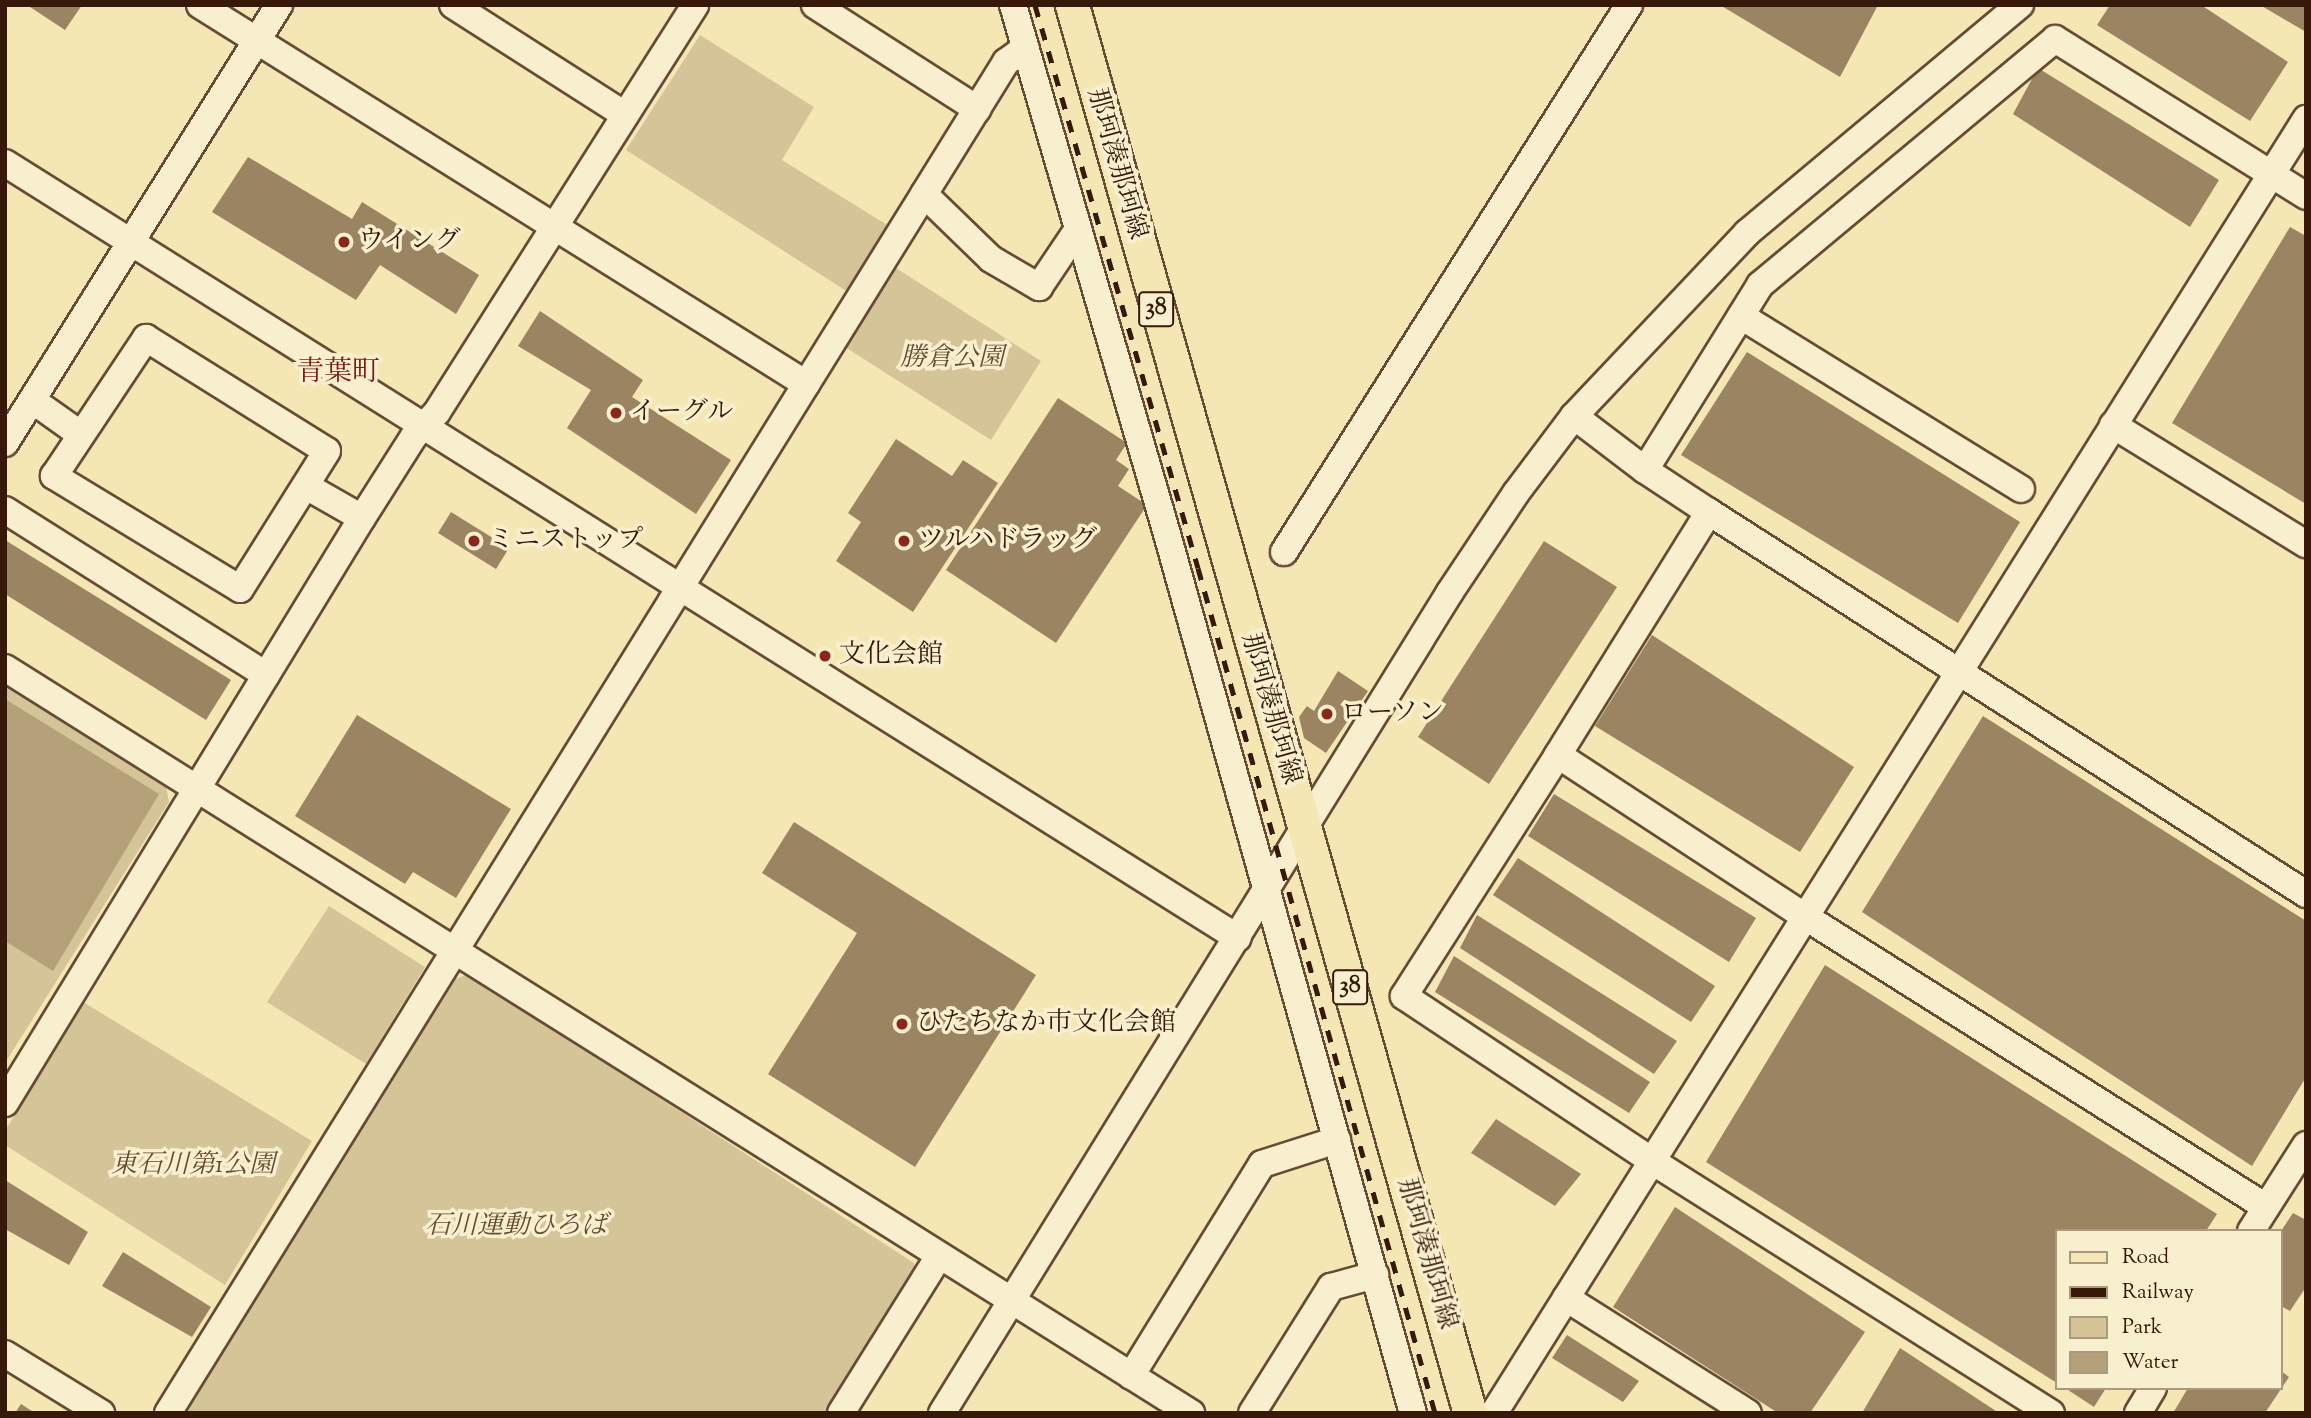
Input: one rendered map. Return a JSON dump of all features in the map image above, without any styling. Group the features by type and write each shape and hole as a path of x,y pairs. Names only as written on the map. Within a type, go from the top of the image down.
{"main road":[{"name":"那珂湊那珂線","path":"1072,5 1470,1413"}],"street":[{"path":"200,5 806,384"},
{"path":"5,443 133,243 279,5"},
{"path":"453,5 625,114"},
{"path":"5,1103 200,788 362,518 422,426 438,412 695,5"},
{"path":"815,5 977,109"},
{"path":"1013,5 1167,534 1413,1413"},
{"path":"1283,552 1629,5"},
{"path":"942,1413 1450,592 1516,494 1574,416 1748,233 2020,5"},
{"path":"1645,470 1760,285 2055,38 2306,196"},
{"path":"168,1413 1006,62 1025,48"},
{"path":"1494,1413 2306,119"},
{"path":"5,163 1238,938"},
{"path":"924,194 991,259 1039,287 1078,229"},
{"path":"1741,316 2021,489"},
{"path":"146,338 327,451 306,486 240,589 54,476 146,338"},
{"path":"32,400 80,434"},
{"path":"1574,416 1645,470 1709,512 2306,894"},
{"path":"2113,425 2306,544"},
{"path":"306,486 362,518"},
{"path":"5,510 266,675"},
{"path":"1709,512 1404,996 1652,1161 2051,1413"},
{"path":"5,668 200,788 1010,1302 1191,1413"},
{"path":"1558,755 1804,916 2266,1207"},
{"path":"1131,1376 1262,1164 1337,1140"},
{"path":"2252,1229 2306,1145"},
{"path":"841,1413 939,1256"},
{"path":"1252,1413 1331,1287 1375,1275"},
{"path":"1566,1298 1748,1413"},
{"path":"5,1354 101,1413"},
{"path":"2138,1413 2152,1390"}],"green space":[{"path":"700,35 814,107 782,160 892,228 851,294 626,150"},
{"name":"勝倉公園","path":"896,268 1041,361 991,440 845,347"},
{"path":"5,685 166,786 169,802 5,1063"},
{"path":"329,906 425,967 366,1064 267,1002"},
{"name":"石川運動ひろば","path":"468,974 914,1263 916,1276 830,1413 182,1413 448,982"},
{"name":"東石川第1公園","path":"83,1002 312,1141 225,1285 5,1145 5,1131"}],"water":[{"path":"5,699 159,794 53,971 5,941"}],"building":[{"path":"27,5 82,5 65,30"},
{"path":"1720,5 1878,5 1840,77"},
{"path":"2110,5 2201,5 2288,62 2250,121 2097,25"},
{"path":"2260,5 2306,5 2306,32"},
{"path":"2038,68 2219,180 2190,227 2013,114"},
{"name":"ウイング","path":"248,157 352,219 362,202 479,275 456,314 380,265 356,300 212,212"},
{"path":"2290,227 2306,236 2306,504 2172,423"},
{"name":"イーグル","path":"540,311 643,380 632,397 731,460 696,514 567,428 591,390 518,346"},
{"path":"1747,352 2020,522 1958,623 1681,455"},
{"path":"1058,398 1127,443 1116,460 1129,469 1118,486 1147,505 1056,643 946,570"},
{"name":"ツルハドラッグ","path":"896,439 952,476 963,460 998,483 913,612 836,561 861,522 848,513"},
{"name":"ミニストップ","path":"451,512 509,548 496,569 438,533"},
{"path":"5,540 231,680 206,720 5,594"},
{"path":"1544,541 1617,587 1489,784 1418,737"},
{"path":"1652,635 1854,767 1800,852 1595,726"},
{"name":"ローソン","path":"1338,671 1368,691 1326,753 1304,738 1299,717 1307,706 1314,711"},
{"path":"357,715 511,809 456,898 413,872 405,884 295,816"},
{"path":"1983,716 2306,921 2306,1077 2252,1166 1862,912"},
{"path":"1554,794 1756,918 1729,962 1528,836"},
{"name":"ひたちなか市文化会館","path":"794,822 1036,975 915,1167 768,1074 857,933 762,873"},
{"path":"1518,858 1715,986 1691,1022 1493,895"},
{"path":"1477,915 1677,1041 1654,1074 1460,948"},
{"path":"1454,956 1650,1082 1629,1113 1435,992"},
{"path":"1825,965 2217,1214 2207,1229 2056,1229 2056,1382 1706,1162"},
{"path":"1496,1119 1581,1174 1555,1206 1471,1153"},
{"path":"5,1180 88,1232 69,1265 5,1229"},
{"path":"1675,1207 1865,1332 1810,1413 1778,1413 1613,1307"},
{"path":"2293,1213 2306,1220 2306,1287 2290,1311 2283,1307 2282,1229"},
{"path":"123,1252 211,1307 192,1337 102,1286"},
{"path":"1567,1335 1639,1381 1623,1402 1552,1358"},
{"path":"1900,1348 1999,1413 1862,1413"},
{"path":"2283,1372 2289,1377 2283,1386"},
{"path":"2068,1390 2105,1390 2094,1407"},
{"path":"2187,1390 2280,1390 2265,1413 2173,1413"},
{"path":"21,1404 35,1413 15,1413"}],"railway":[{"path":"1035,5 1198,568 1435,1413"}],"place":[{"name":"ウイング","path":"344,242"},
{"name":"イーグル","path":"616,413"},
{"name":"ミニストップ","path":"474,541"},
{"name":"ツルハドラッグ","path":"904,541"},
{"name":"文化会館","path":"825,656"},
{"name":"ローソン","path":"1327,714"},
{"name":"ひたちなか市文化会館","path":"902,1024"}],"district":[{"name":"青葉町","path":"338,373"}]}
